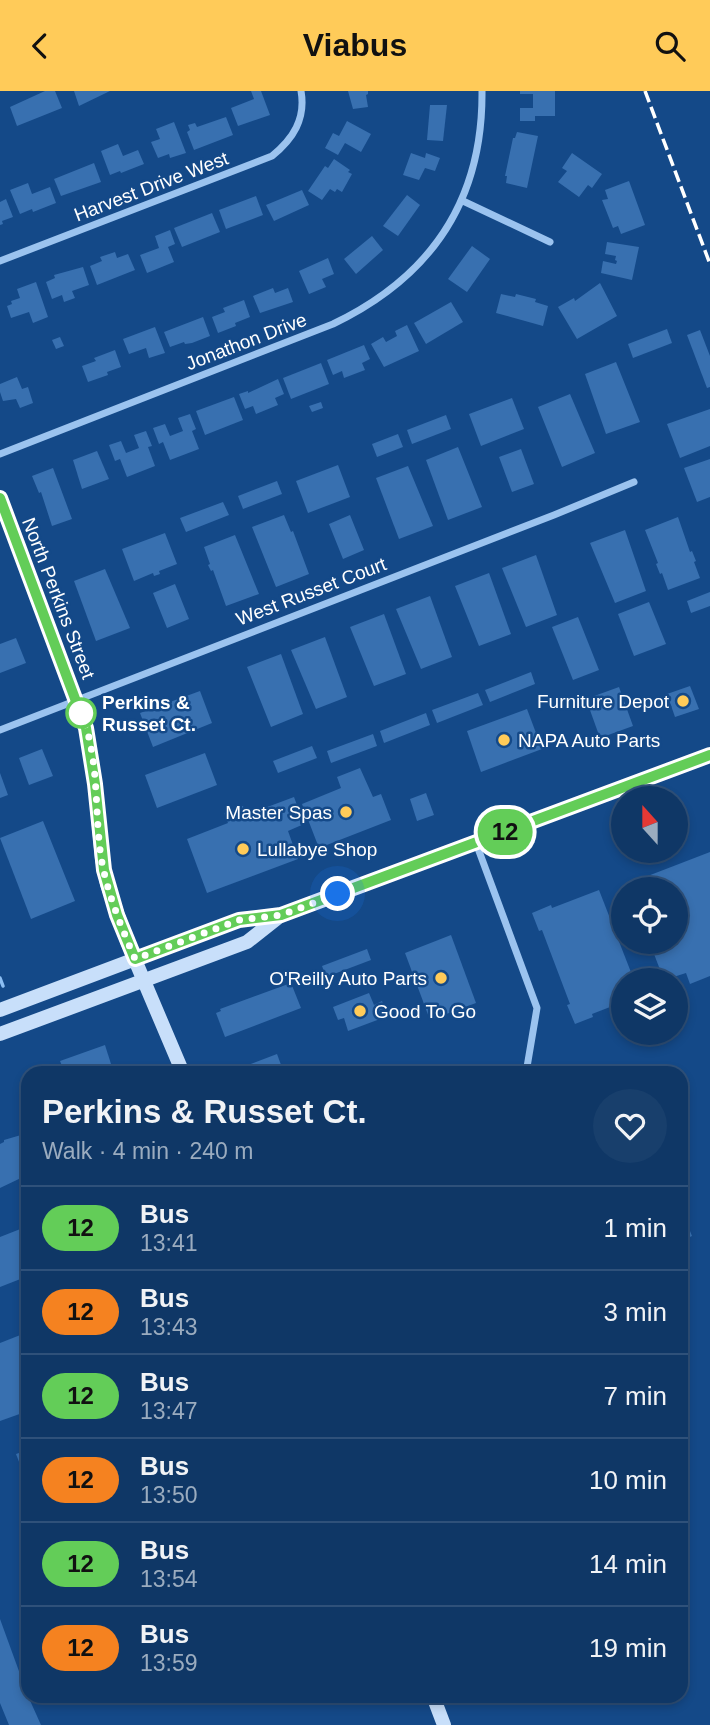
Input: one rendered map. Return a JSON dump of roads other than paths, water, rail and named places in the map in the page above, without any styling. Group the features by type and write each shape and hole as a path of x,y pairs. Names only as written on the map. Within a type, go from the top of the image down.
{"main road":[{"name":"North Perkins Street","path":"0,498 77,701 90,744 100,845 107,884 180,1066"},
{"path":"0,1010 239,920 281,915 710,755"},
{"path":"0,1034 247,941 281,915"},
{"path":"436,1703 444,1725"}],"street":[{"name":"Harvest Drive West","path":"0,261 272,156 293,136 299,123 301,91"},
{"name":"Jonathon Drive","path":"0,454 352,315 391,290 428,254 463,201 478,149 482,91"},
{"path":"463,201 550,242"},
{"name":"West Russet Court","path":"0,730 634,482"},
{"path":"476,843 537,1008 527,1066"}],"waterway":[{"path":"0,978 3,986"}],"railway":[{"path":"645,91 710,264"}],"place":[{"name":"Furniture Depot","path":"683,701"},
{"name":"Perkins & Russet Ct.","path":"81,713"},
{"name":"NAPA Auto Parts","path":"504,740"},
{"name":"Master Spas","path":"346,812"},
{"name":"Lullabye Shop","path":"243,849"},
{"name":"O'Reilly Auto Parts","path":"441,978"},
{"name":"Good To Go","path":"360,1011"}]}
